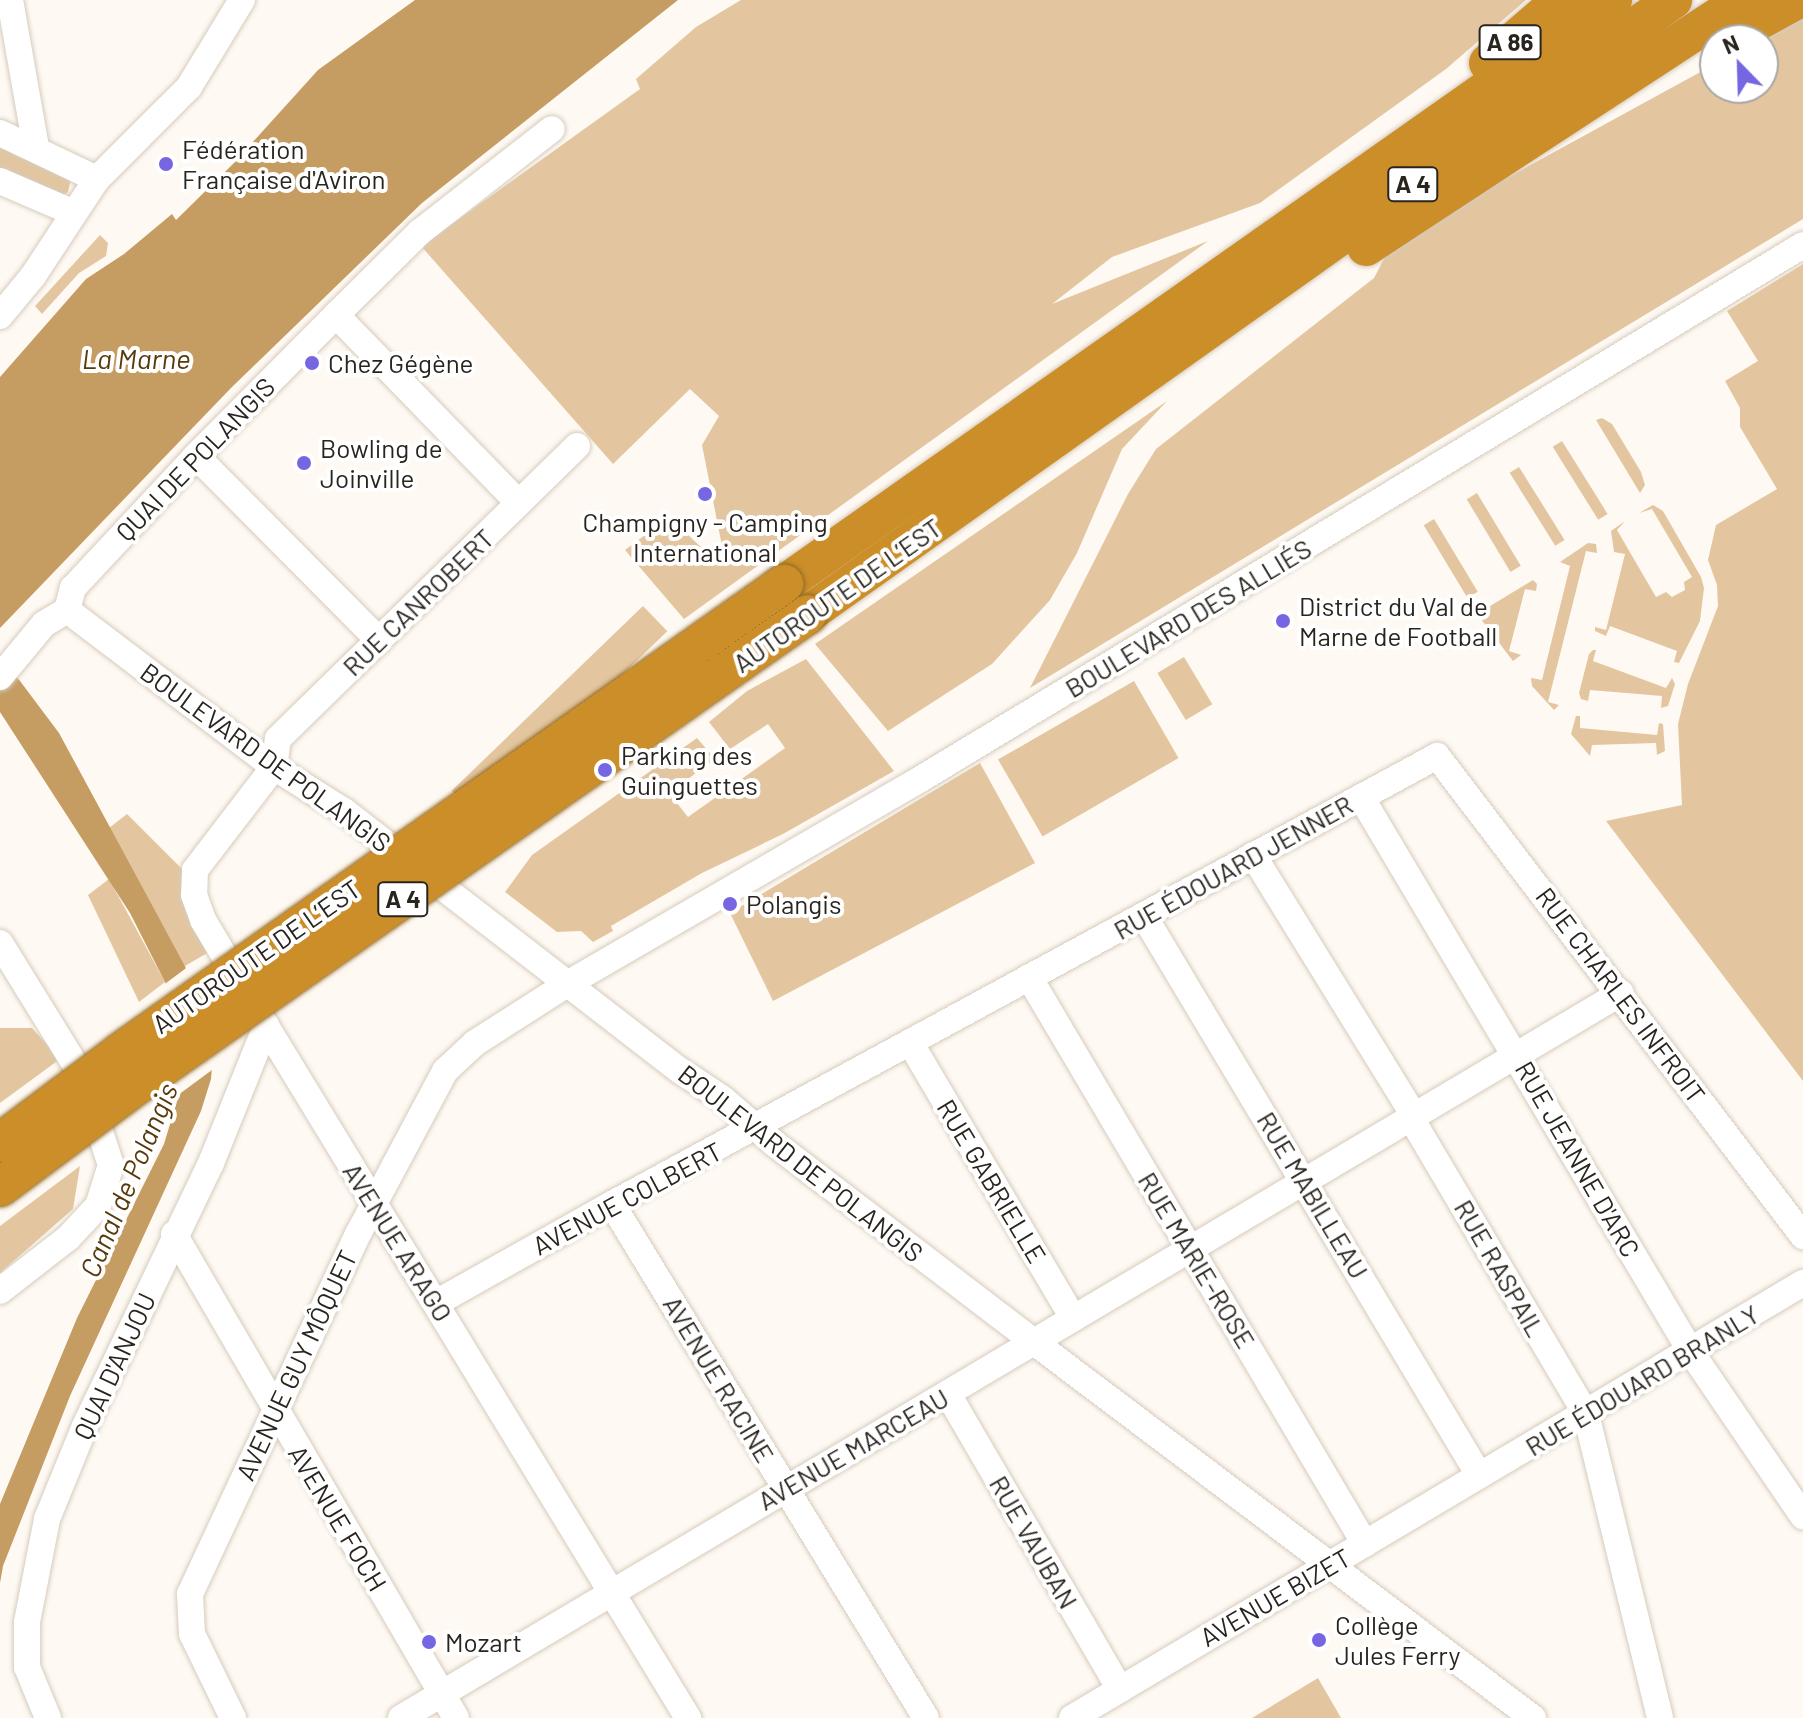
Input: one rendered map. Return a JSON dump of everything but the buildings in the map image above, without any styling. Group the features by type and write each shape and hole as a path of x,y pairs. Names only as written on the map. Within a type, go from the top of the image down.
{"highway":[{"name":"A 86","path":"1477,96 1489,59 1561,0"},
{"name":"AUTOROUTE DE L’EST","path":"0,1143 121,1052 1613,0"},
{"name":"AUTOROUTE DE L’EST","path":"0,1187 138,1084 1156,371 1280,278 1673,0"},
{"path":"1156,371 1181,374 1355,254 1744,0"},
{"path":"1753,24 1797,0"},
{"path":"1632,75 1669,70 1699,54"}],"street":[{"path":"10,0 36,147"},
{"path":"0,316 33,276 72,212 97,179 189,87 242,0"},
{"name":"QUAI DE POLANGIS","path":"6,669 44,624 67,610 73,588 196,456 336,315 420,232 552,129"},
{"path":"0,133 36,147 97,179"},
{"path":"0,181 72,212"},
{"name":"BOULEVARD DES ALLIÉS","path":"569,983 919,780 1803,245"},
{"path":"336,315 519,503"},
{"name":"RUE CANROBERT","path":"274,767 278,739 577,446"},
{"path":"196,456 379,640"},
{"name":"BOULEVARD DE POLANGIS","path":"67,610 274,767 344,811 723,1099 755,1129 1034,1342 1533,1718"},
{"name":"RUE ÉDOUARD JENNER","path":"1029,977 1437,756"},
{"name":"RUE CHARLES INFROIT","path":"1437,756 1621,993 1803,1236"},
{"name":"AVENUE ARAGO","path":"274,767 195,870 194,895 203,920 688,1718"},
{"name":"RUE JEANNE D'ARC","path":"1361,797 1691,1352 1803,1516"},
{"name":"RUE RASPAIL","path":"1253,855 1408,1106 1411,1118 1586,1414 1660,1718"},
{"name":"RUE MABILLEAU","path":"1144,916 1479,1475"},
{"path":"0,943 81,1074 111,1165 98,1206 68,1238 0,1291"},
{"name":"AVENUE COLBERT","path":"436,1303 1029,977"},
{"name":"RUE MARIE-ROSE","path":"1029,977 1365,1544"},
{"name":"AVENUE GUY MÔQUET","path":"233,1718 192,1634 190,1594 274,1408 374,1202 445,1071 475,1043 569,983"},
{"name":"AVENUE MARCEAU","path":"401,1718 1621,993"},
{"name":"QUAI D'ANJOU","path":"48,1718 27,1667 27,1622 47,1519 85,1426 174,1234 211,1163 266,1026"},
{"name":"RUE GABRIELLE","path":"911,1044 1073,1318"},
{"name":"AVENUE RACINE","path":"612,1204 926,1718"},
{"name":"AVENUE FOCH","path":"174,1234 456,1718"},
{"name":"RUE ÉDOUARD BRANLY","path":"1479,1475 1803,1283"},
{"name":"RUE VAUBAN","path":"948,1394 1120,1690"},
{"name":"AVENUE BIZET","path":"1072,1718 1479,1475"}],"shaded area":[{"path":"741,0 1526,0 1446,69 1260,203 1112,257 1052,304 1208,241 684,619 625,550 669,517 720,565 724,556 702,445 719,416 690,389 613,464 421,246 640,89 636,79 696,27"},
{"path":"1803,16 1803,219 1030,688 1128,494 1156,449 1374,278 1388,251 1492,186 1699,73 1699,104 1779,104 1779,30"},
{"path":"0,140 71,178 68,192 63,195 0,172"},
{"path":"100,235 108,243 106,256 79,273 42,314 35,306"},
{"path":"1803,264 1803,1081 1606,821 1682,805 1678,724 1688,684 1718,606 1717,585 1708,560 1716,525 1777,489 1740,427 1740,408 1725,381 1758,361 1727,311"},
{"path":"1167,401 1122,449 1077,553 1050,600 992,664 888,731 815,644"},
{"path":"1602,418 1612,424 1641,472 1645,485 1640,493 1596,420"},
{"path":"1562,441 1608,514 1598,520 1553,447"},
{"path":"1519,467 1565,540 1555,546 1510,473"},
{"path":"1477,493 1521,566 1510,572 1467,499"},
{"path":"1653,505 1663,511 1701,577 1704,588 1700,621 1679,663 1674,662 1677,651 1610,626 1606,636 1595,631 1595,627 1606,630 1625,554 1614,552 1611,531 1625,521 1617,530 1656,597 1666,592 1672,597 1685,590 1684,582 1692,577 1652,509 1639,513"},
{"path":"1434,519 1478,592 1467,598 1424,525"},
{"path":"1588,543 1596,544 1597,553 1586,551 1548,702 1559,705 1554,710 1532,686 1531,678 1542,680 1570,566 1560,562"},
{"path":"1533,580 1537,584 1536,591 1525,589 1509,651 1521,655 1513,661 1477,614"},
{"path":"643,606 667,631 476,816 452,791"},
{"path":"1596,650 1593,661 1666,688 1672,678 1675,684 1668,706 1661,708 1662,696 1590,690 1588,701 1581,699 1579,693 1589,654"},
{"path":"1184,657 1212,704 1186,720 1157,673"},
{"path":"806,659 894,771 783,834 702,873 611,926 613,931 593,942 581,931 557,932 505,892 532,855 697,738 715,759 669,793 688,817 785,748 768,724 730,749 709,722 747,691"},
{"path":"1134,681 1178,758 1043,837 998,760"},
{"path":"1576,716 1580,716 1580,728 1657,735 1659,723 1663,724 1665,751 1657,755 1656,743 1592,745 1590,756 1571,734"},
{"path":"980,763 1035,863 773,1001 730,913"},
{"path":"127,814 184,871 209,952 185,966 109,828"},
{"path":"109,879 165,982 139,1002 88,895"},
{"path":"0,1028 32,1028 60,1059 0,1103"},
{"path":"80,1166 73,1209 0,1273 0,1226"},
{"path":"1318,1678 1341,1718 1252,1718"}],"water":[{"name":"La Marne","path":"415,0 678,0 422,203 231,388 0,628 0,377 86,279 124,254 172,214 176,220 233,164 318,70"},
{"path":"0,660 17,677 59,733 185,966 213,1054 211,1079 201,1111 70,1396 3,1566 0,1583 0,1504 77,1318 164,1144 188,1065 165,982 130,913 0,712"}],"pier":[{"path":"189,966 217,1053 216,1067 174,1098 184,1065 162,986"}],"place":[{"name":"Fédération Française d'Aviron","path":"166,164"},
{"name":"Chez Gégène","path":"312,363"},
{"name":"Bowling de Joinville","path":"304,463"},
{"name":"Champigny - Camping International","path":"705,494"},
{"name":"District du Val de Marne de Football","path":"1283,621"},
{"name":"Parking des Guinguettes","path":"605,770"},
{"name":"Polangis","path":"730,904"},
{"name":"Collège Jules Ferry","path":"1319,1640"},
{"name":"Mozart","path":"429,1642"}],"water label":[{"name":"Canal de Polangis","path":"128,1180"}]}
